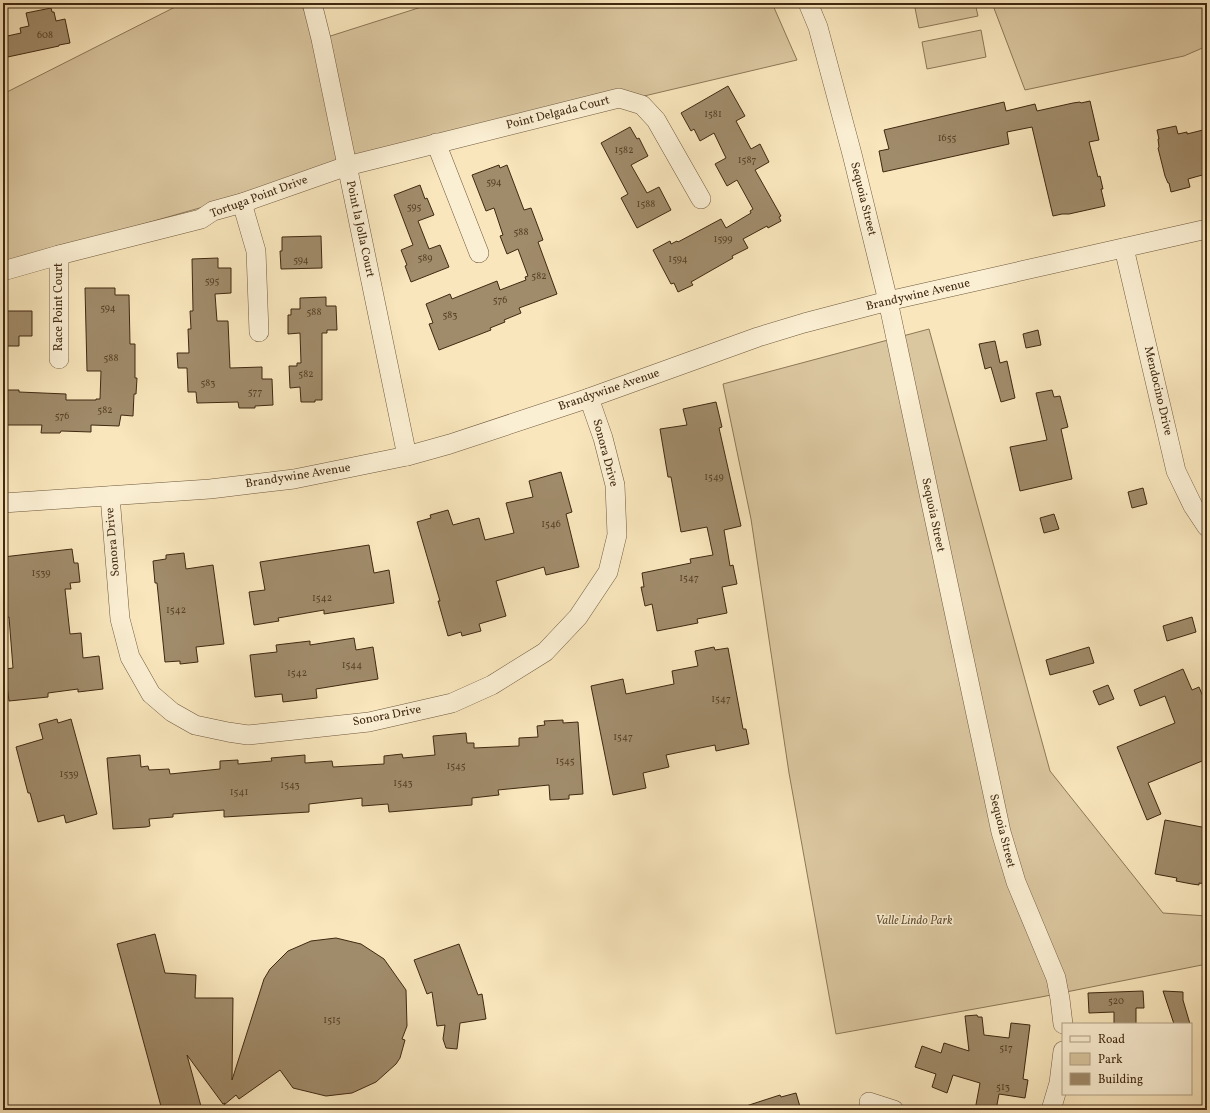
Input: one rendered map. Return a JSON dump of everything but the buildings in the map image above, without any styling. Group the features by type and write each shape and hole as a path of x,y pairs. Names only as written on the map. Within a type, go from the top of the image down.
{"street":[{"name":"Point la Jolla Court","path":"312,3 321,39 407,456"},
{"name":"Sequoia Street","path":"808,3 818,27 852,154 888,301 1001,832 1016,882 1056,978 1063,1023"},
{"name":"Point Delgada Court","path":"436,143 619,98 642,105 656,120 700,199"},
{"name":"Tortuga Point Drive","path":"3,271 59,254 200,219 213,211 242,203 347,166 436,143"},
{"path":"436,143 480,253"},
{"path":"242,203 256,251 259,332"},
{"name":"Brandywine Avenue","path":"3,503 210,489 294,479 407,456 450,444 589,398 758,337 804,323 888,301 1207,229"},
{"name":"Mendocino Drive","path":"1124,248 1176,472 1193,506 1207,527"},
{"name":"Race Point Court","path":"58,359 59,254"},
{"name":"Sonora Drive","path":"110,496 120,619 130,657 151,694 172,712 195,725 248,735 369,722 452,703 492,685 545,652 578,617 608,572 617,535 615,485 603,438 589,398"},
{"path":"1051,1110 1059,1083 1062,1059"},
{"path":"869,1102 894,1110"}],"green space":[{"path":"183,3 300,3 321,39 434,3 772,3 797,60 347,166 3,264 3,94"},
{"path":"914,3 975,3 978,16 919,28"},
{"path":"992,3 1207,3 1207,46 1184,56 1025,90"},
{"path":"981,30 986,57 927,69 922,42"},
{"name":"Valle Lindo Park","path":"929,329 1050,771 1163,913 1207,916 1207,964 1041,997 836,1034 789,773 751,519 723,384"}]}
